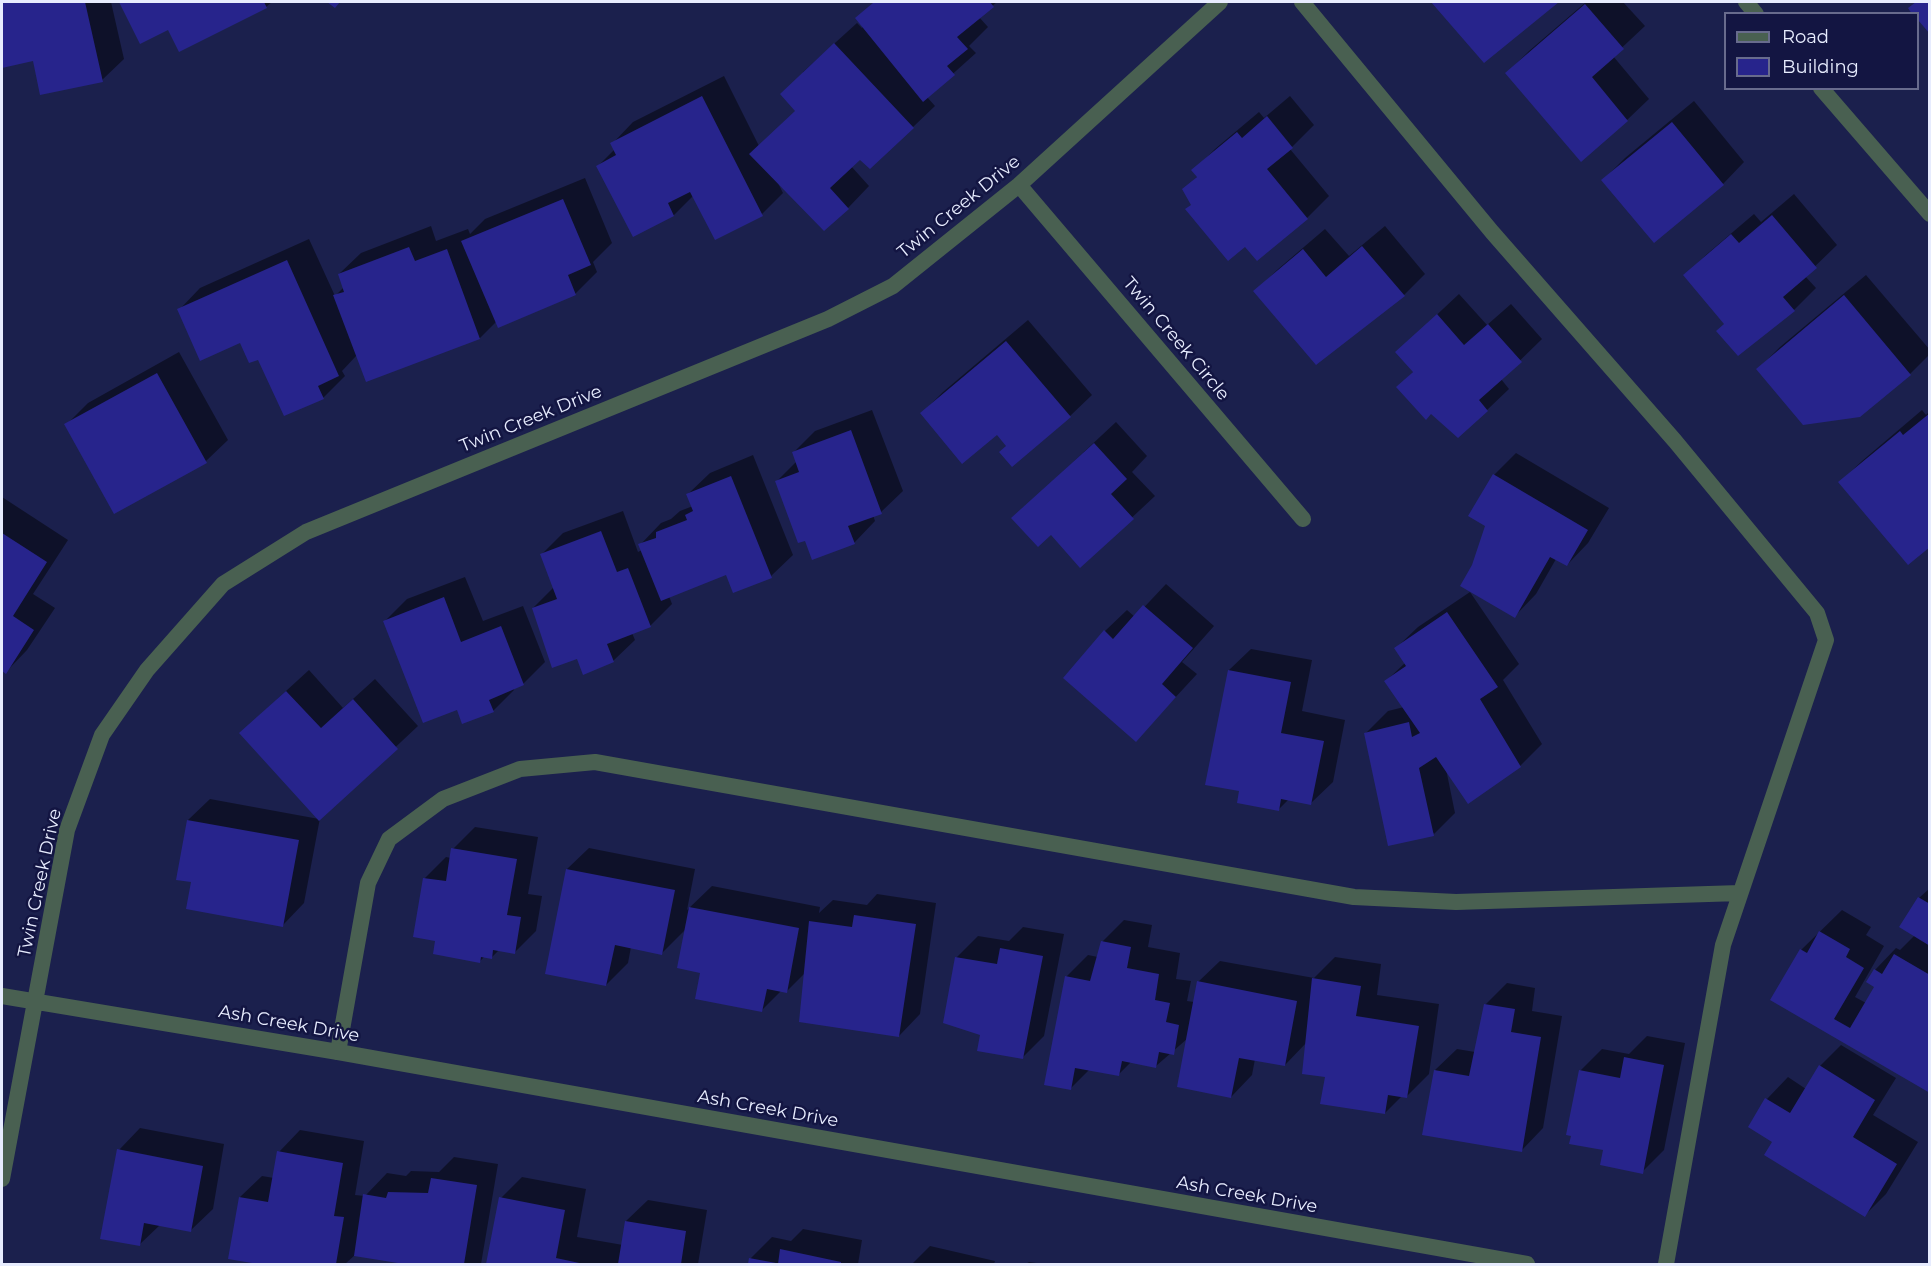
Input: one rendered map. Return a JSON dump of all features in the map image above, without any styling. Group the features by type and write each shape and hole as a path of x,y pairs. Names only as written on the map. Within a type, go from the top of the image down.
{"street":[{"name":"Twin Creek Drive","path":"2,1179 67,830 102,735 147,670 223,584 306,532 828,319 893,286 1019,185 1220,2"},
{"path":"1302,2 1492,232 1675,441 1817,613 1827,640 1723,945 1666,1264"},
{"path":"1823,90 1929,214"},
{"name":"Twin Creek Circle","path":"1019,185 1303,519"},
{"path":"338,1052 368,883 389,839 443,799 520,769 595,762 1354,897 1456,902 1740,893"},
{"name":"Ash Creek Drive","path":"2,996 338,1052 1527,1264"}],"building":[{"path":"2,2 85,2 103,82 40,95 33,61 2,68"},
{"path":"119,2 264,2 267,8 179,52 168,30 140,44"},
{"path":"327,2 340,2 335,8"},
{"path":"874,2 990,2 994,7 957,37 968,49 947,66 955,75 923,102 855,18"},
{"path":"1431,2 1559,2 1484,63"},
{"path":"1916,2 1930,2 1930,34 1919,21 1919,12 1911,12 1908,8"},
{"path":"1585,4 1624,49 1592,77 1628,121 1581,162 1505,73"},
{"path":"834,43 914,128 870,169 860,160 830,188 849,209 824,231 749,154 795,111 780,94"},
{"path":"702,96 763,216 715,240 690,192 668,203 674,216 633,237 596,166 616,155 610,143"},
{"path":"1267,116 1293,148 1267,169 1308,219 1257,261 1245,247 1228,261 1185,209 1191,205 1182,189 1197,177 1191,170 1237,132 1242,138"},
{"path":"1672,122 1724,185 1654,243 1601,180"},
{"path":"563,199 591,265 568,275 576,295 498,328 461,241"},
{"path":"1772,215 1817,268 1783,297 1795,311 1738,356 1716,331 1724,324 1683,275 1731,234 1739,243"},
{"path":"1362,246 1405,296 1316,365 1253,291 1303,249 1326,277"},
{"path":"409,247 415,261 447,249 480,339 366,382 333,295 344,292 338,274"},
{"path":"287,260 339,376 318,386 324,399 284,416 258,360 249,363 240,343 200,361 177,309"},
{"path":"1844,295 1911,375 1860,417 1803,425 1756,369"},
{"path":"1437,314 1464,345 1488,324 1522,362 1479,400 1488,411 1458,438 1431,414 1426,420 1396,387 1413,372 1395,352"},
{"path":"1006,341 1071,417 1012,467 999,452 1006,446 997,435 962,464 920,413"},
{"path":"157,373 207,463 114,514 64,424"},
{"path":"1930,413 1930,547 1908,565 1838,482 1900,431 1903,435"},
{"path":"851,430 882,514 848,526 855,544 812,560 805,541 798,543 775,481 799,472 792,452"},
{"path":"1094,443 1127,479 1111,494 1134,519 1080,568 1051,535 1038,547 1011,518"},
{"path":"1493,474 1588,530 1567,566 1550,557 1515,618 1460,586 1472,565 1485,526 1468,516"},
{"path":"731,476 772,578 733,593 726,575 661,601 638,544 656,538 656,532 687,520 685,515 693,511 686,494"},
{"path":"601,531 617,572 628,568 651,627 607,644 614,662 583,675 577,659 552,668 532,608 557,599 540,554"},
{"path":"2,533 47,562 13,616 34,630 6,674 2,671"},
{"path":"444,597 461,642 501,626 524,685 489,700 494,712 462,724 457,710 423,723 383,621"},
{"path":"1143,605 1193,648 1162,684 1176,697 1136,742 1063,678 1104,630 1113,639"},
{"path":"1447,612 1498,687 1480,699 1521,767 1468,804 1436,757 1419,768 1434,836 1388,846 1364,733 1409,722 1412,737 1420,733 1384,681 1406,666 1394,648"},
{"path":"1228,670 1291,682 1281,733 1324,741 1311,805 1281,799 1279,811 1237,803 1239,791 1205,785"},
{"path":"286,691 321,728 353,699 398,749 319,821 239,733"},
{"path":"187,820 299,840 283,927 186,909 191,882 176,880"},
{"path":"451,848 517,859 507,915 521,917 515,954 493,950 492,959 481,957 480,963 433,954 435,941 413,937 423,878 446,881"},
{"path":"566,869 675,890 662,955 615,945 606,986 545,974"},
{"path":"1918,897 1930,904 1930,946 1899,927"},
{"path":"689,907 799,928 787,993 767,989 762,1012 695,999 700,973 677,968"},
{"path":"854,915 916,924 899,1037 799,1022 809,921 852,927"},
{"path":"1819,931 1850,949 1846,957 1864,968 1834,1019 1850,1028 1874,987 1866,982 1874,969 1882,974 1894,954 1930,975 1930,1093 1770,1000 1800,949 1807,953"},
{"path":"1101,941 1131,947 1127,968 1159,974 1155,1000 1170,1003 1166,1022 1179,1025 1174,1055 1159,1052 1156,1068 1122,1061 1119,1076 1075,1068 1071,1090 1044,1085 1065,976 1090,981"},
{"path":"1000,948 1043,956 1023,1059 977,1051 980,1035 943,1023 955,957 997,964"},
{"path":"1312,978 1361,986 1356,1016 1419,1026 1407,1098 1388,1095 1385,1114 1320,1104 1325,1077 1302,1074"},
{"path":"1197,981 1297,1001 1285,1066 1239,1058 1231,1098 1177,1087"},
{"path":"1484,1004 1515,1009 1511,1032 1541,1037 1522,1152 1422,1135 1434,1070 1469,1076"},
{"path":"1624,1057 1664,1065 1643,1174 1600,1165 1603,1150 1569,1144 1571,1136 1566,1135 1579,1070 1620,1078"},
{"path":"1819,1065 1875,1100 1853,1137 1897,1164 1865,1217 1764,1155 1772,1142 1748,1127 1765,1098 1790,1113"},
{"path":"117,1149 203,1166 191,1232 144,1223 140,1246 100,1239"},
{"path":"277,1151 343,1163 334,1216 344,1217 336,1264 258,1264 228,1259 239,1197 268,1202"},
{"path":"431,1178 477,1185 464,1264 404,1264 354,1256 363,1194 386,1198 388,1192 428,1193"},
{"path":"499,1197 565,1210 556,1258 584,1264 486,1264"},
{"path":"625,1221 686,1231 681,1264 618,1264"},
{"path":"780,1249 841,1262 841,1264 778,1264"},
{"path":"749,1258 776,1263 776,1264 748,1264"}]}
